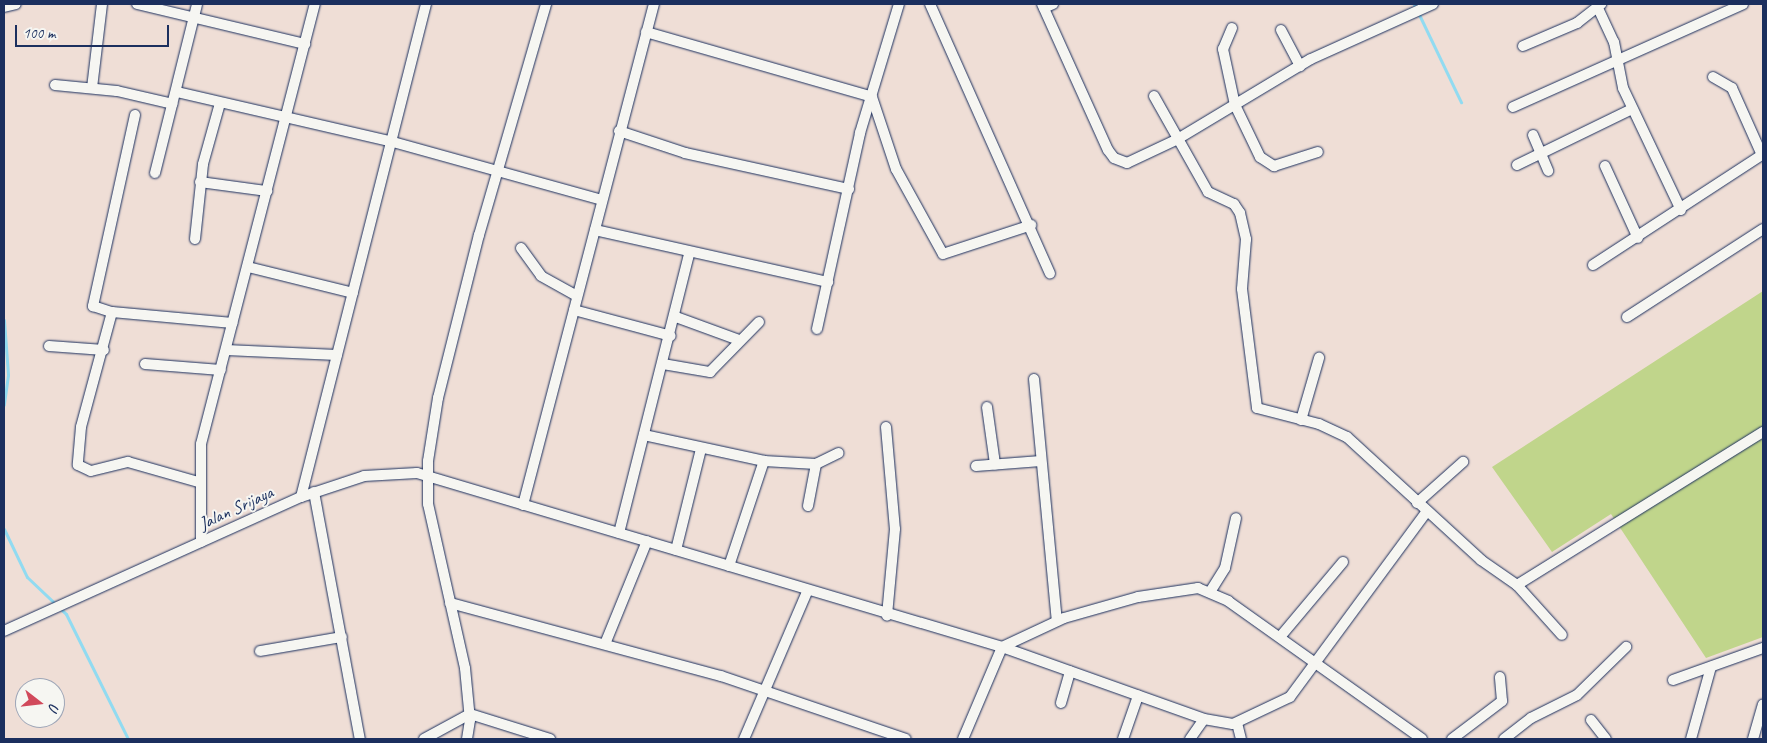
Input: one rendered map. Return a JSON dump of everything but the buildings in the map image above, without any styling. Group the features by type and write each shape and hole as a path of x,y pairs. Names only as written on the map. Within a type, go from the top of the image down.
{"street":[{"path":"4,7 16,4"},
{"path":"92,88 102,4"},
{"path":"137,4 194,16 305,44"},
{"path":"155,173 177,92 197,4"},
{"path":"201,542 198,482 201,444 315,4"},
{"path":"301,497 393,142 426,4"},
{"path":"467,739 470,714 465,668 428,504 427,474 438,398 496,169 546,4"},
{"path":"523,504 619,131 654,4"},
{"path":"817,329 872,97 899,4"},
{"path":"930,4 1031,225 1050,273"},
{"path":"1408,4 1415,13"},
{"path":"1513,107 1618,63 1743,4"},
{"path":"1046,5 1114,158 1127,163 1176,140 1300,66 1429,5"},
{"path":"1523,46 1577,22 1599,5 1632,109 1680,210"},
{"path":"1232,28 1223,48 1235,105 1260,157 1267,164 1279,166 1318,152"},
{"path":"1281,30 1300,66"},
{"path":"646,32 872,97"},
{"path":"1593,265 1638,238 1763,155 1732,88 1713,76"},
{"path":"55,85 92,88 174,104"},
{"path":"177,92 393,142 496,169 602,200"},
{"path":"1154,96 1176,140 1208,192 1234,204 1243,222 1242,288 1257,408 1301,420 1347,437 1417,503 1517,585 1562,634"},
{"path":"872,97 896,169 943,254 1031,225"},
{"path":"195,240 200,182 220,103"},
{"path":"1517,165 1632,109"},
{"path":"135,115 92,304 112,312 233,323"},
{"path":"619,131 685,153 849,189"},
{"path":"1533,135 1548,171"},
{"path":"1605,166 1638,238"},
{"path":"200,182 267,190"},
{"path":"1627,317 1763,229"},
{"path":"594,230 689,254 753,263 828,282"},
{"path":"522,248 541,276 577,296"},
{"path":"619,532 676,317 689,254"},
{"path":"248,267 353,293"},
{"path":"574,310 671,336"},
{"path":"112,312 104,350 76,450 80,469 91,471 128,462 198,482"},
{"path":"676,317 739,340"},
{"path":"663,364 710,372 758,322"},
{"path":"49,346 104,350"},
{"path":"226,350 337,355"},
{"path":"1301,420 1319,358"},
{"path":"145,364 221,370"},
{"path":"1034,379 1057,621"},
{"path":"987,407 995,464"},
{"path":"886,427 895,529 886,616"},
{"path":"1517,585 1679,481 1763,432"},
{"path":"644,434 701,449 764,461 816,464 839,453"},
{"path":"676,550 701,449"},
{"path":"729,566 764,461"},
{"path":"976,466 1041,461"},
{"path":"1417,503 1463,462"},
{"path":"808,506 816,464"},
{"name":"Jalan Srijaya","path":"4,631 314,492 364,476 427,474 886,616 1002,647 1204,719 1238,722"},
{"path":"314,492 360,739"},
{"path":"1241,739 1238,722 1290,697 1428,511"},
{"path":"1210,592 1225,568 1236,518"},
{"path":"605,644 647,541"},
{"path":"1280,637 1343,562"},
{"path":"963,739 1002,647 1057,621 1186,588 1210,592 1280,637 1422,739"},
{"path":"744,739 766,693 807,592"},
{"path":"450,603 605,644 766,693 906,739"},
{"path":"260,651 342,637"},
{"path":"1504,739 1531,718 1577,695 1626,647"},
{"path":"1673,680 1763,648"},
{"path":"1690,739 1711,666"},
{"path":"1061,702 1070,671"},
{"path":"1452,739 1502,701 1500,677"},
{"path":"1124,739 1138,696"},
{"path":"1753,739 1763,704"},
{"path":"424,739 470,714 550,739"},
{"path":"1190,739 1204,719"},
{"path":"1591,720 1606,739"}],"green space":[{"path":"1763,291 1763,637 1706,658 1611,514 1552,552 1492,467"}],"waterway":[{"path":"1414,4 1461,102"},
{"path":"4,320 8,375 4,405"},
{"path":"4,529 27,577 66,614 128,739"}]}
